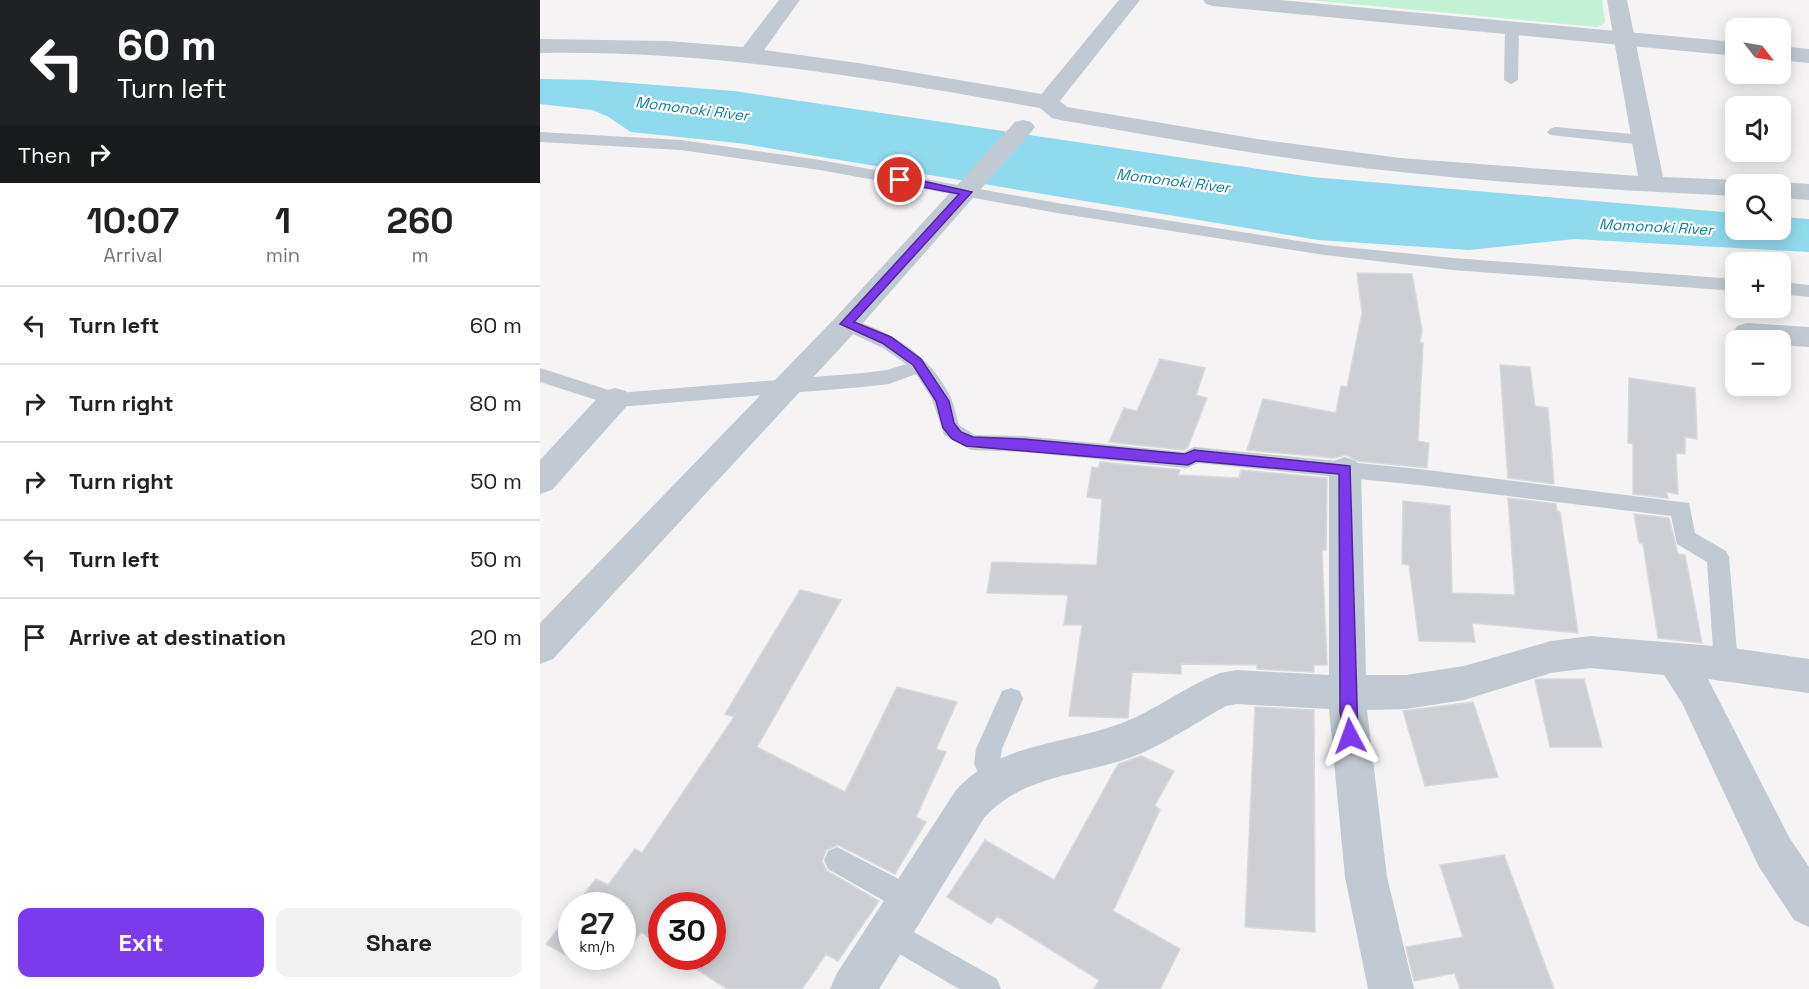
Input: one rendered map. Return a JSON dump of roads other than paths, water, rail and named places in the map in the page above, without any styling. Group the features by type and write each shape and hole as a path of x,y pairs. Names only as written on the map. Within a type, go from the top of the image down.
{"street":[{"path":"750,53 790,0"},
{"path":"540,648 846,324 1047,102 1130,0"},
{"path":"1213,0 1270,3 1725,48"},
{"path":"1617,0 1652,183"},
{"path":"540,46 587,45 750,53 836,65 1047,102 1060,113 1320,156 1518,176 1725,187"},
{"path":"1791,54 1809,56"},
{"path":"1791,191 1809,192"},
{"path":"1791,337 1809,338"},
{"path":"540,481 615,399"},
{"path":"1345,470 1348,712 1366,877 1391,989"},
{"path":"853,989 970,804 996,782 1034,763 1130,739 1220,690 1258,686 1349,693 1406,692 1464,683 1551,657 1590,652 1726,664 1809,676"},
{"path":"1676,661 1695,691 1774,852 1809,905"}],"lane":[{"path":"1511,80 1512,27"},
{"path":"1555,132 1644,140"},
{"path":"540,137 681,145 820,165 1324,250 1452,264 1725,284"},
{"path":"1791,289 1809,291"},
{"path":"846,324 886,340 920,366 942,401 951,430 971,442 1024,444 1188,460 1194,455 1681,509 1685,538 1718,557 1726,664"},
{"path":"540,375 615,399 889,377 920,366"},
{"path":"996,782 987,764 989,749 1011,699"},
{"path":"837,860 910,900"},
{"path":"889,932 987,989"}],"water":[{"name":"Momonoki River","path":"540,79 592,80 734,91 1312,177 1725,212 1725,240 1791,240 1791,218 1809,219 1809,252 1575,239 1469,250 1318,240 738,143 631,132 607,116 592,110 540,104"}]}
